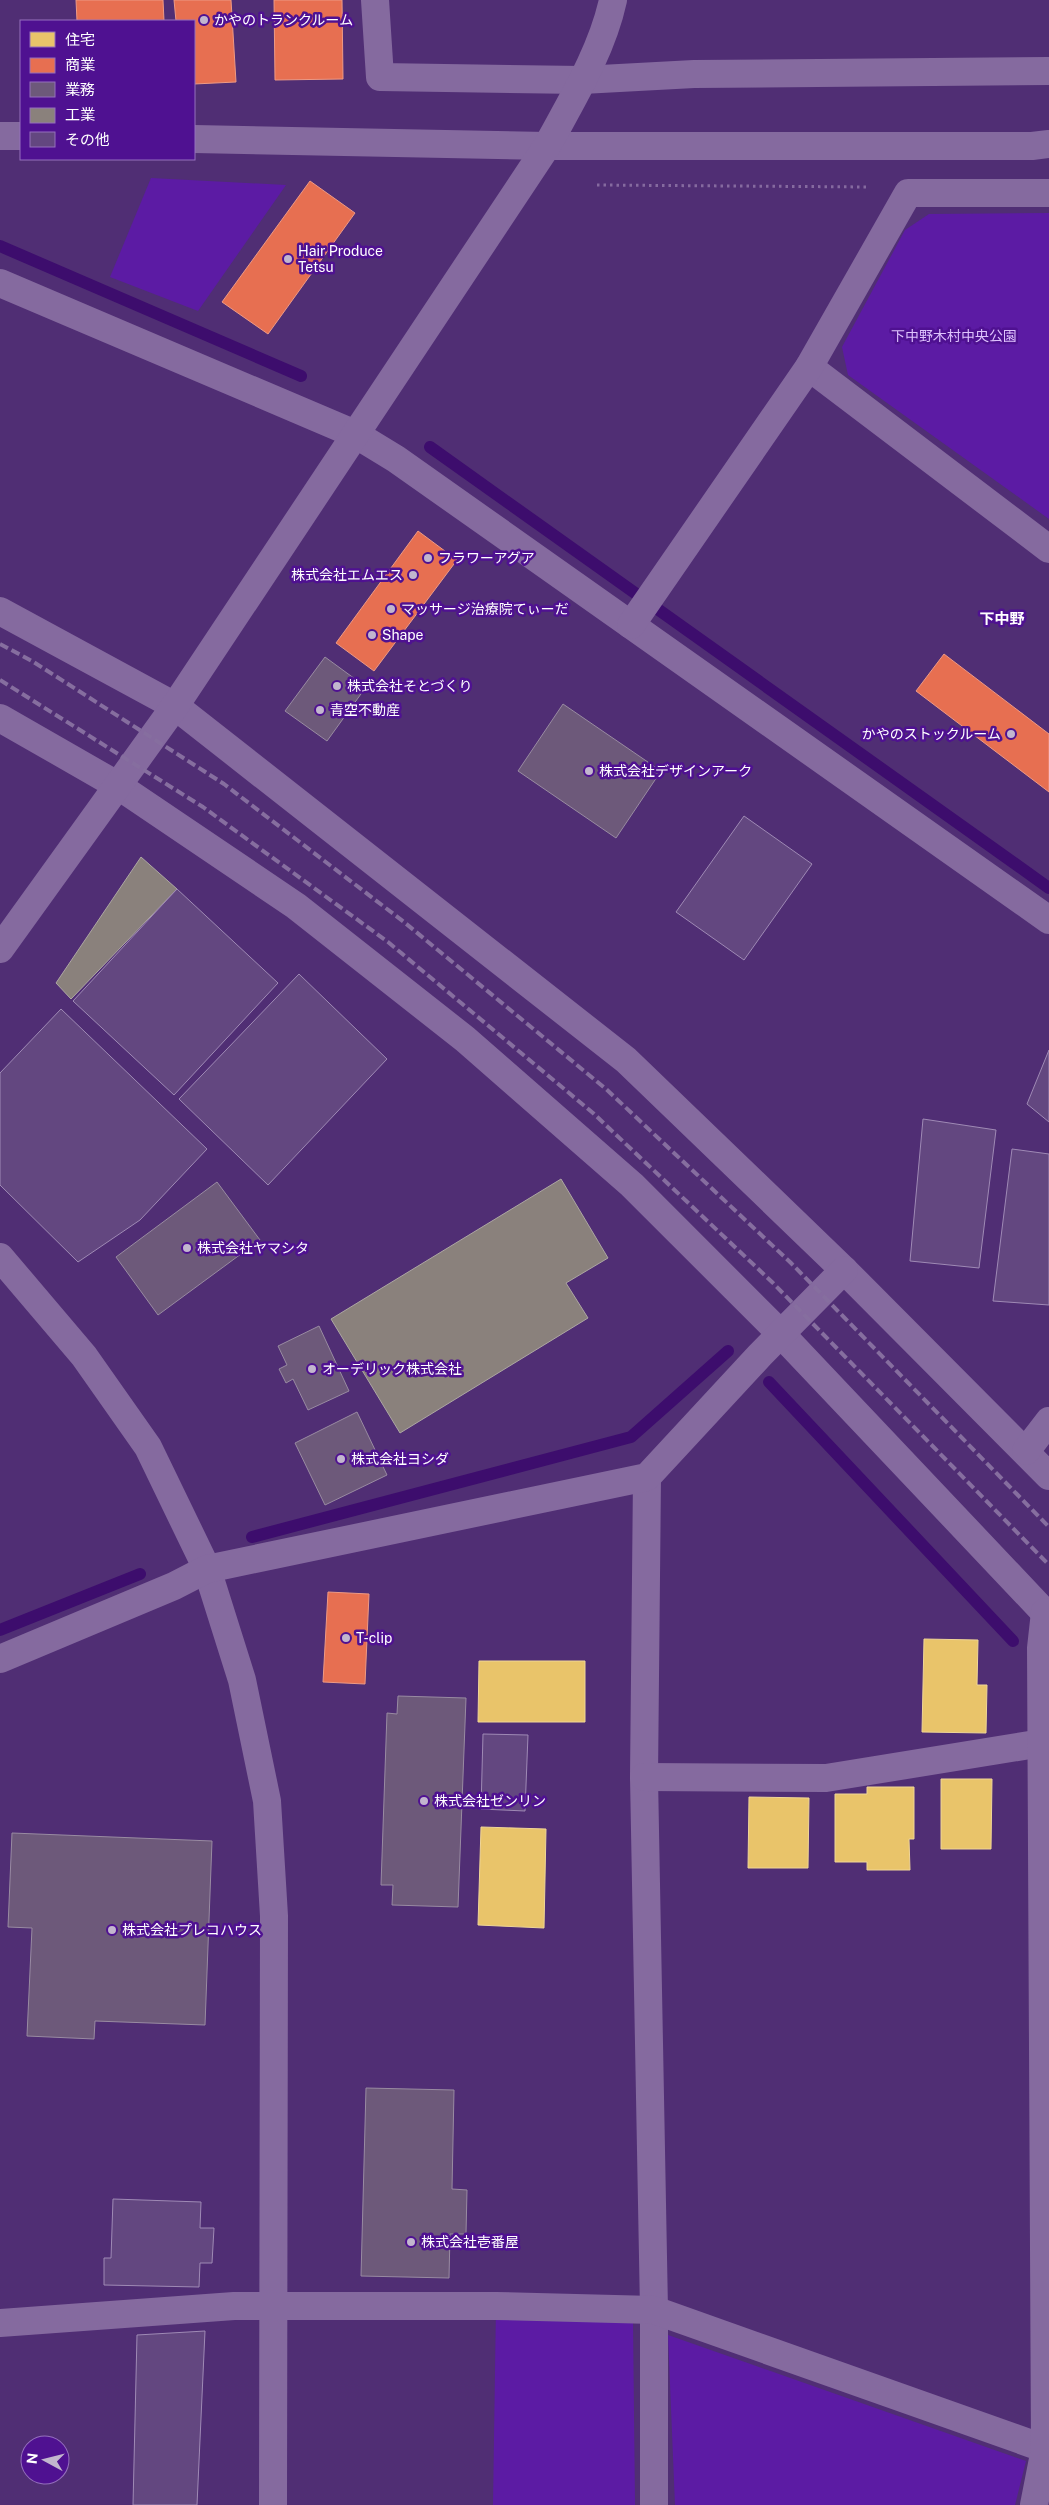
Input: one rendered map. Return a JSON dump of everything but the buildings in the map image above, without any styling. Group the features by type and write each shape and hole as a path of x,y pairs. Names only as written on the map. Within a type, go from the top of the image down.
{"street":[{"path":"375,0 380,77 582,80 678,74 1049,71"},
{"path":"0,950 175,706 547,146 582,80 610,12 613,0"},
{"path":"0,136 20,136"},
{"path":"195,139 547,146 1032,146 1049,144"},
{"path":"641,610 809,367 908,193 1049,193"},
{"path":"0,283 355,434 396,458 641,610 1049,920"},
{"path":"809,367 1049,549"},
{"path":"0,611 175,706 626,1060 844,1270 1049,1476"},
{"path":"0,718 118,785 296,906 465,1039 632,1185 781,1334 1047,1614 1041,1648 1047,2449 1034,2505"},
{"path":"0,1257 84,1356 148,1447 207,1570 242,1680 267,1801 274,1916 273,2505"},
{"path":"0,1660 174,1586 207,1570 647,1477 781,1334 844,1270"},
{"path":"1026,1451 1049,1421"},
{"path":"647,1477 644,1777 654,2310 654,2505"},
{"path":"644,1777 826,1778 1042,1743"},
{"path":"0,2323 234,2306 496,2306 654,2310 1047,2449"}],"path":[{"path":"592,184 607,186 868,187 908,193"}],"green space":[{"path":"151,178 286,185 198,311 110,277"},
{"name":"下中野木村中央公園","path":"1049,213 1049,519 848,375 842,347 905,230 929,214"},
{"path":"496,2306 633,2322 635,2505 493,2505"},
{"path":"668,2335 1026,2461 1015,2505 675,2505"}],"waterway":[{"path":"0,246 301,376"},
{"path":"430,447 1049,888"},
{"path":"252,1537 631,1437 728,1351"},
{"path":"769,1382 1013,1641"},
{"path":"0,1630 140,1574"}],"railway":[{"path":"0,644 32,661 224,784 404,922 606,1089 791,1263 1049,1527"},
{"path":"0,680 203,807 388,942 593,1113 772,1282 1049,1565"}],"place":[{"name":"かやのトランクルーム","path":"204,20"},
{"name":"Hair Produce Tetsu","path":"288,259"},
{"name":"フラワーアグア","path":"428,558"},
{"name":"株式会社エムエス","path":"413,575"},
{"name":"マッサージ治療院てぃーだ","path":"391,609"},
{"name":"Shape","path":"372,635"},
{"name":"株式会社そとづくり","path":"337,686"},
{"name":"青空不動産","path":"320,710"},
{"name":"かやのストックルーム","path":"1011,734"},
{"name":"株式会社デザインアーク","path":"589,771"},
{"name":"株式会社ヤマシタ","path":"187,1248"},
{"name":"オーデリック株式会社","path":"312,1369"},
{"name":"株式会社ヨシダ","path":"341,1459"},
{"name":"T-clip","path":"346,1638"},
{"name":"株式会社ゼンリン","path":"424,1801"},
{"name":"株式会社プレコハウス","path":"112,1930"},
{"name":"株式会社壱番屋","path":"411,2242"}],"district":[{"name":"下中野","path":"1002,618"}]}
